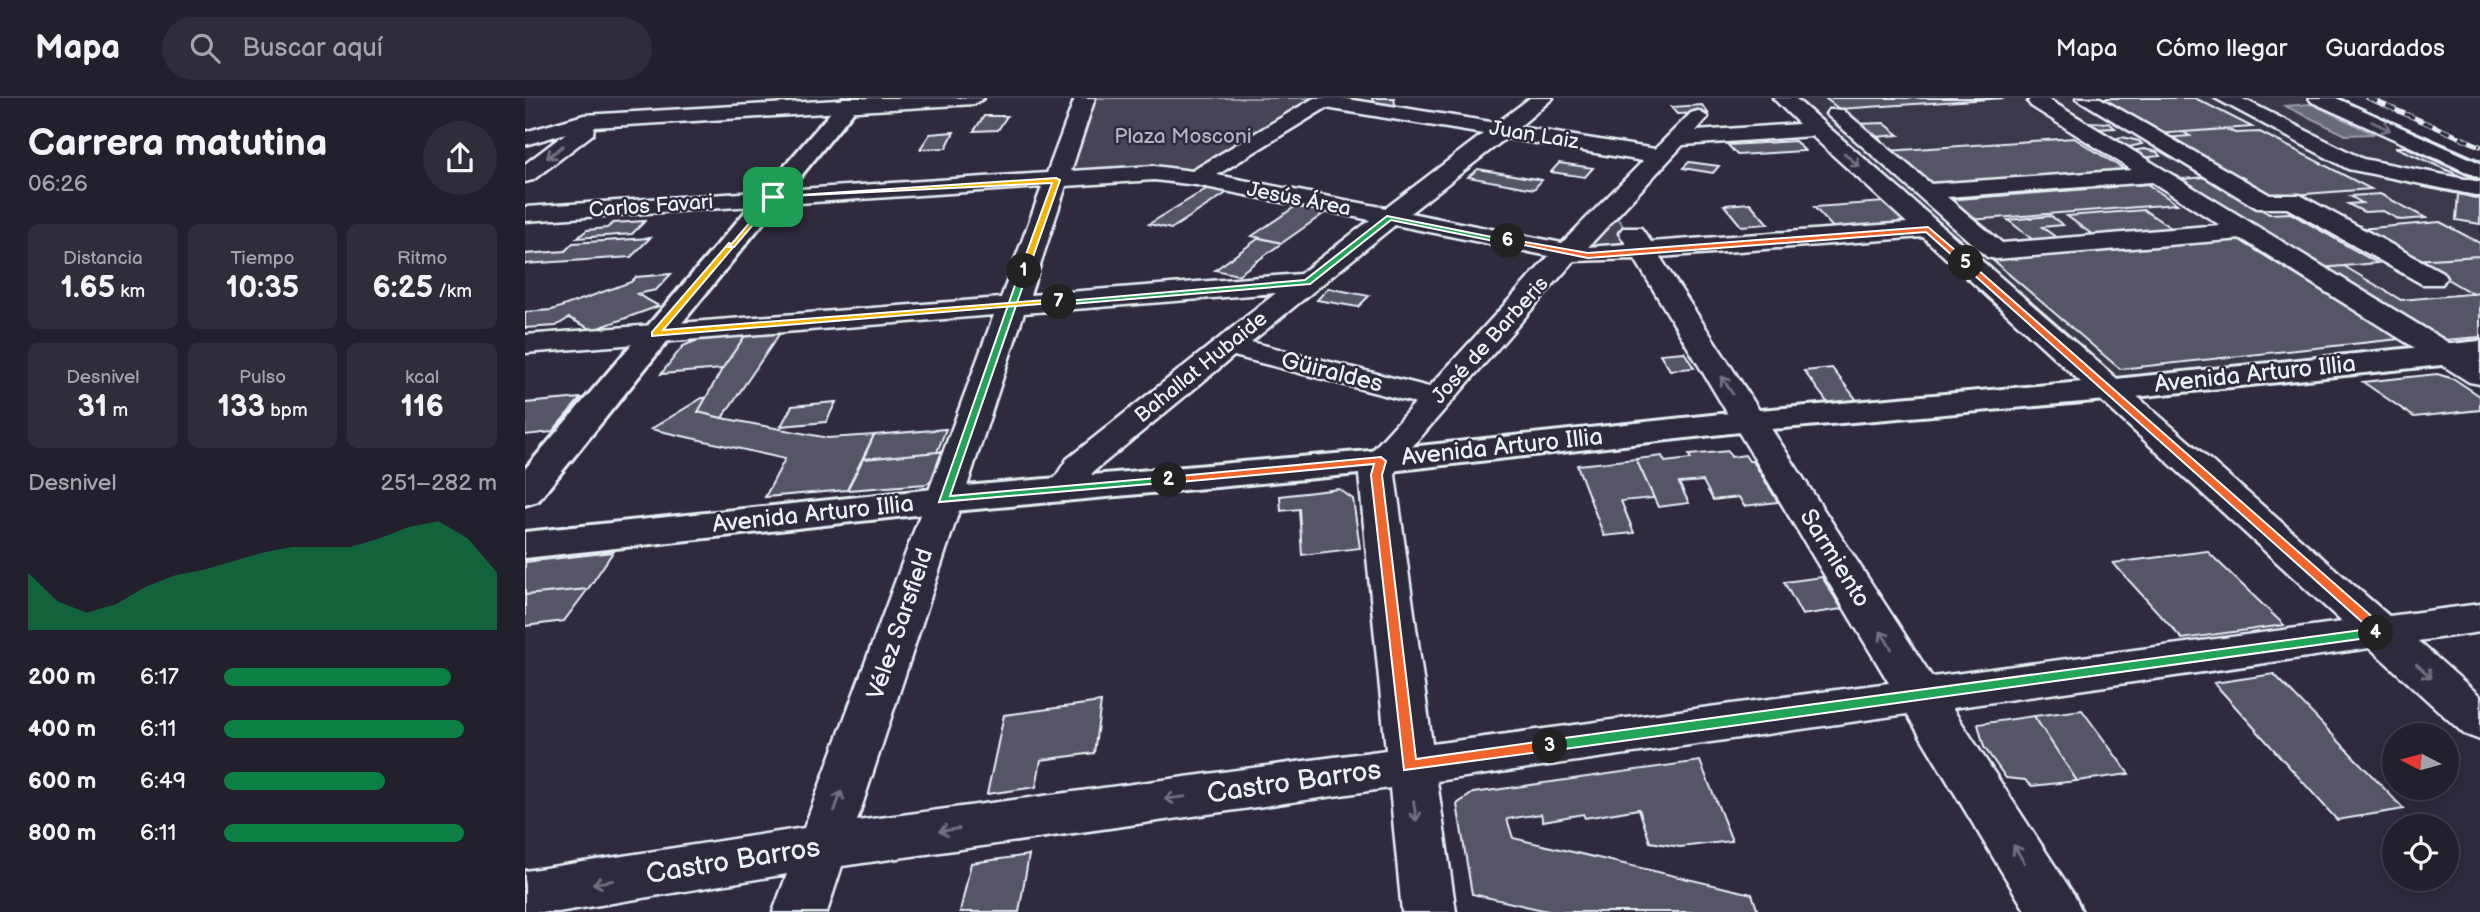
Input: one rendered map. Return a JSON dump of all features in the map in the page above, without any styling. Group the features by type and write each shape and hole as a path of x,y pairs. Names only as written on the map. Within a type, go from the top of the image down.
{"main road":[{"path":"525,493 655,334 852,102"},
{"name":"Avenida Arturo Illia","path":"525,545 1065,489 1379,468 1749,421 2106,390 2463,353"}],"street":[{"path":"525,175 624,98"},
{"path":"525,139 571,123 596,120 852,102 974,98"},
{"name":"Vélez Sarsfield","path":"800,912 1085,98"},
{"name":"Bahallat Hubaide","path":"1065,489 1079,466 1227,345 1543,98"},
{"path":"1783,98 1826,121 1927,191 1996,251 2246,231"},
{"path":"2432,278 2291,200 2266,202 2087,98 2038,102 2246,231 2463,353 2480,375"},
{"path":"2225,98 2356,164 2480,189"},
{"path":"2319,98 2480,172"},
{"path":"1196,178 1323,100"},
{"name":"Juan Laiz","path":"1323,100 1504,131 1669,148"},
{"name":"José de Barberis","path":"1379,468 1567,253 1698,117"},
{"path":"1669,148 1826,121"},
{"path":"1826,121 1928,229 2480,722"},
{"path":"1927,191 2213,171"},
{"name":"Carlos Favari","path":"525,214 1154,173"},
{"name":"Jesús Área","path":"1154,173 1196,178 1588,255 1928,229"},
{"name":"Sarmiento","path":"1612,206 1643,251 2055,912"},
{"path":"525,344 1307,282"},
{"name":"Güiraldes","path":"1227,345 1437,399"},
{"path":"1379,468 1409,765 1429,912"},
{"name":"Castro Barros","path":"525,894 823,847 2480,618"}],"shaded area":[{"path":"1789,98 2311,98 2480,175 2480,348 2108,385"}],"green space":[{"name":"Plaza Mosconi","path":"1095,98 1318,98 1190,177 1068,177"},
{"path":"1616,215 1638,249 1580,252"}],"water":[{"path":"2312,104 2374,134 2346,135 2285,106"}],"building":[{"path":"1372,98 1394,98 1396,109 1374,105"},
{"path":"1825,98 2005,98 1839,109"},
{"path":"2094,98 2195,98 2252,127 2156,134"},
{"path":"2328,98 2339,98 2480,160 2480,166"},
{"path":"1702,105 1708,113 1677,114 1671,107"},
{"path":"984,116 1007,116 998,130 974,131"},
{"path":"1884,123 1899,135 1875,137 1857,124"},
{"path":"2109,123 2115,128 2094,129 2087,124"},
{"path":"2226,129 2235,133 2260,132 2371,189 2263,197 2162,138 2190,136 2183,132"},
{"path":"954,132 946,148 920,149 930,134"},
{"path":"2122,137 2142,144 2129,147 2113,139"},
{"path":"2074,138 2130,173 1933,189 1887,151"},
{"path":"1795,141 1805,151 1737,155 1728,145"},
{"path":"2395,147 2406,147 2480,181 2480,185"},
{"path":"2144,149 2157,152 2160,156 2142,158 2131,151"},
{"path":"1689,162 1719,166 1713,173 1683,168"},
{"path":"1559,163 1593,168 1585,177 1551,172"},
{"path":"1478,169 1542,180 1534,189 1468,177"},
{"path":"2207,177 2269,214 2290,213 2377,263 2311,269 2169,180"},
{"path":"2128,179 2137,185 2147,184 2177,204 1970,220 1946,200 2114,187 2105,181"},
{"path":"2423,182 2480,193 2480,198 2423,187"},
{"path":"1208,188 1228,192 1171,229 1149,224"},
{"path":"2380,194 2426,218 2400,220 2383,211 2364,212 2348,204 2362,203 2350,196"},
{"path":"2458,194 2480,199 2480,224 2456,220"},
{"path":"1885,202 1908,224 1839,234 1814,207"},
{"path":"1750,203 1768,224 1741,226 1724,205"},
{"path":"1296,206 1326,212 1282,243 1252,236"},
{"path":"2144,210 2177,232 2097,238 2067,216"},
{"path":"2051,216 2063,225 2042,227 2057,238 2033,240 2008,220"},
{"path":"645,221 632,234 577,238 587,230 607,228 613,223"},
{"path":"2440,222 2480,243 2480,256 2414,260 2359,229"},
{"path":"2233,236 2399,339 2120,369 1990,258"},
{"path":"650,238 631,257 525,264 525,254 565,251 573,243"},
{"path":"1259,238 1282,243 1238,275 1215,270"},
{"path":"2480,256 2480,293 2473,294 2414,260"},
{"path":"2344,266 2401,300 2480,293 2480,337 2434,341 2317,268"},
{"path":"671,274 656,290 637,294 659,306 593,330 569,318 556,326 525,328 525,312 552,310 631,282 636,277"},
{"path":"1328,288 1369,296 1358,307 1317,300"},
{"path":"780,333 722,418 698,412 722,369 745,336"},
{"path":"745,336 722,369 661,374 683,346 698,340"},
{"path":"1684,352 1694,368 1670,370 1660,354"},
{"path":"1832,368 1859,403 1830,406 1804,371"},
{"path":"2437,374 2454,379 2480,396 2480,410 2414,417 2363,382"},
{"path":"581,398 552,432 525,435 525,403"},
{"path":"706,398 698,412 722,418 828,438 874,435 847,490 765,497 785,459 651,429"},
{"path":"836,402 826,422 781,426 792,406"},
{"path":"946,429 937,452 863,459 874,435"},
{"path":"949,451 939,476 926,484 847,490 863,459"},
{"path":"1728,451 1731,457 1745,455 1749,461 1753,461 1778,502 1744,506 1739,497 1713,500 1703,481 1679,483 1689,503 1658,507 1636,459 1662,456 1665,462 1691,459 1689,455"},
{"path":"1636,459 1654,498 1621,501 1634,533 1604,536 1577,465"},
{"path":"1339,489 1353,499 1360,548 1302,555 1299,509 1281,511 1280,496"},
{"path":"2207,551 2284,625 2182,639 2113,563"},
{"path":"613,552 588,589 525,595 525,562"},
{"path":"1822,577 1842,609 1802,615 1784,582"},
{"path":"588,589 564,621 525,626 525,595"},
{"path":"2274,674 2382,786 2382,800 2395,800 2404,809 2337,820 2214,683"},
{"path":"1101,702 1094,753 1041,760 1036,787 987,794 1004,715"},
{"path":"2082,710 2129,774 2077,781 2034,716"},
{"path":"2034,716 2077,781 2032,786 2025,780 2006,778 1984,747 1978,724"},
{"path":"1700,761 1732,841 1680,847 1650,842 1639,809 1585,818 1583,814 1543,821 1541,814 1507,819 1513,838 1752,894 1758,912 1552,912 1472,894 1457,804 1473,793"},
{"path":"1029,855 1019,912 960,912 971,863"}],"railway":[{"path":"2368,98 2480,146"}],"route":[{"path":"773,197 655,334 1012,306 1307,282 1389,218 1582,255 1928,229 2381,632 1409,765 1377,475 1381,461 943,500 1012,306 1056,180 773,197"}]}
